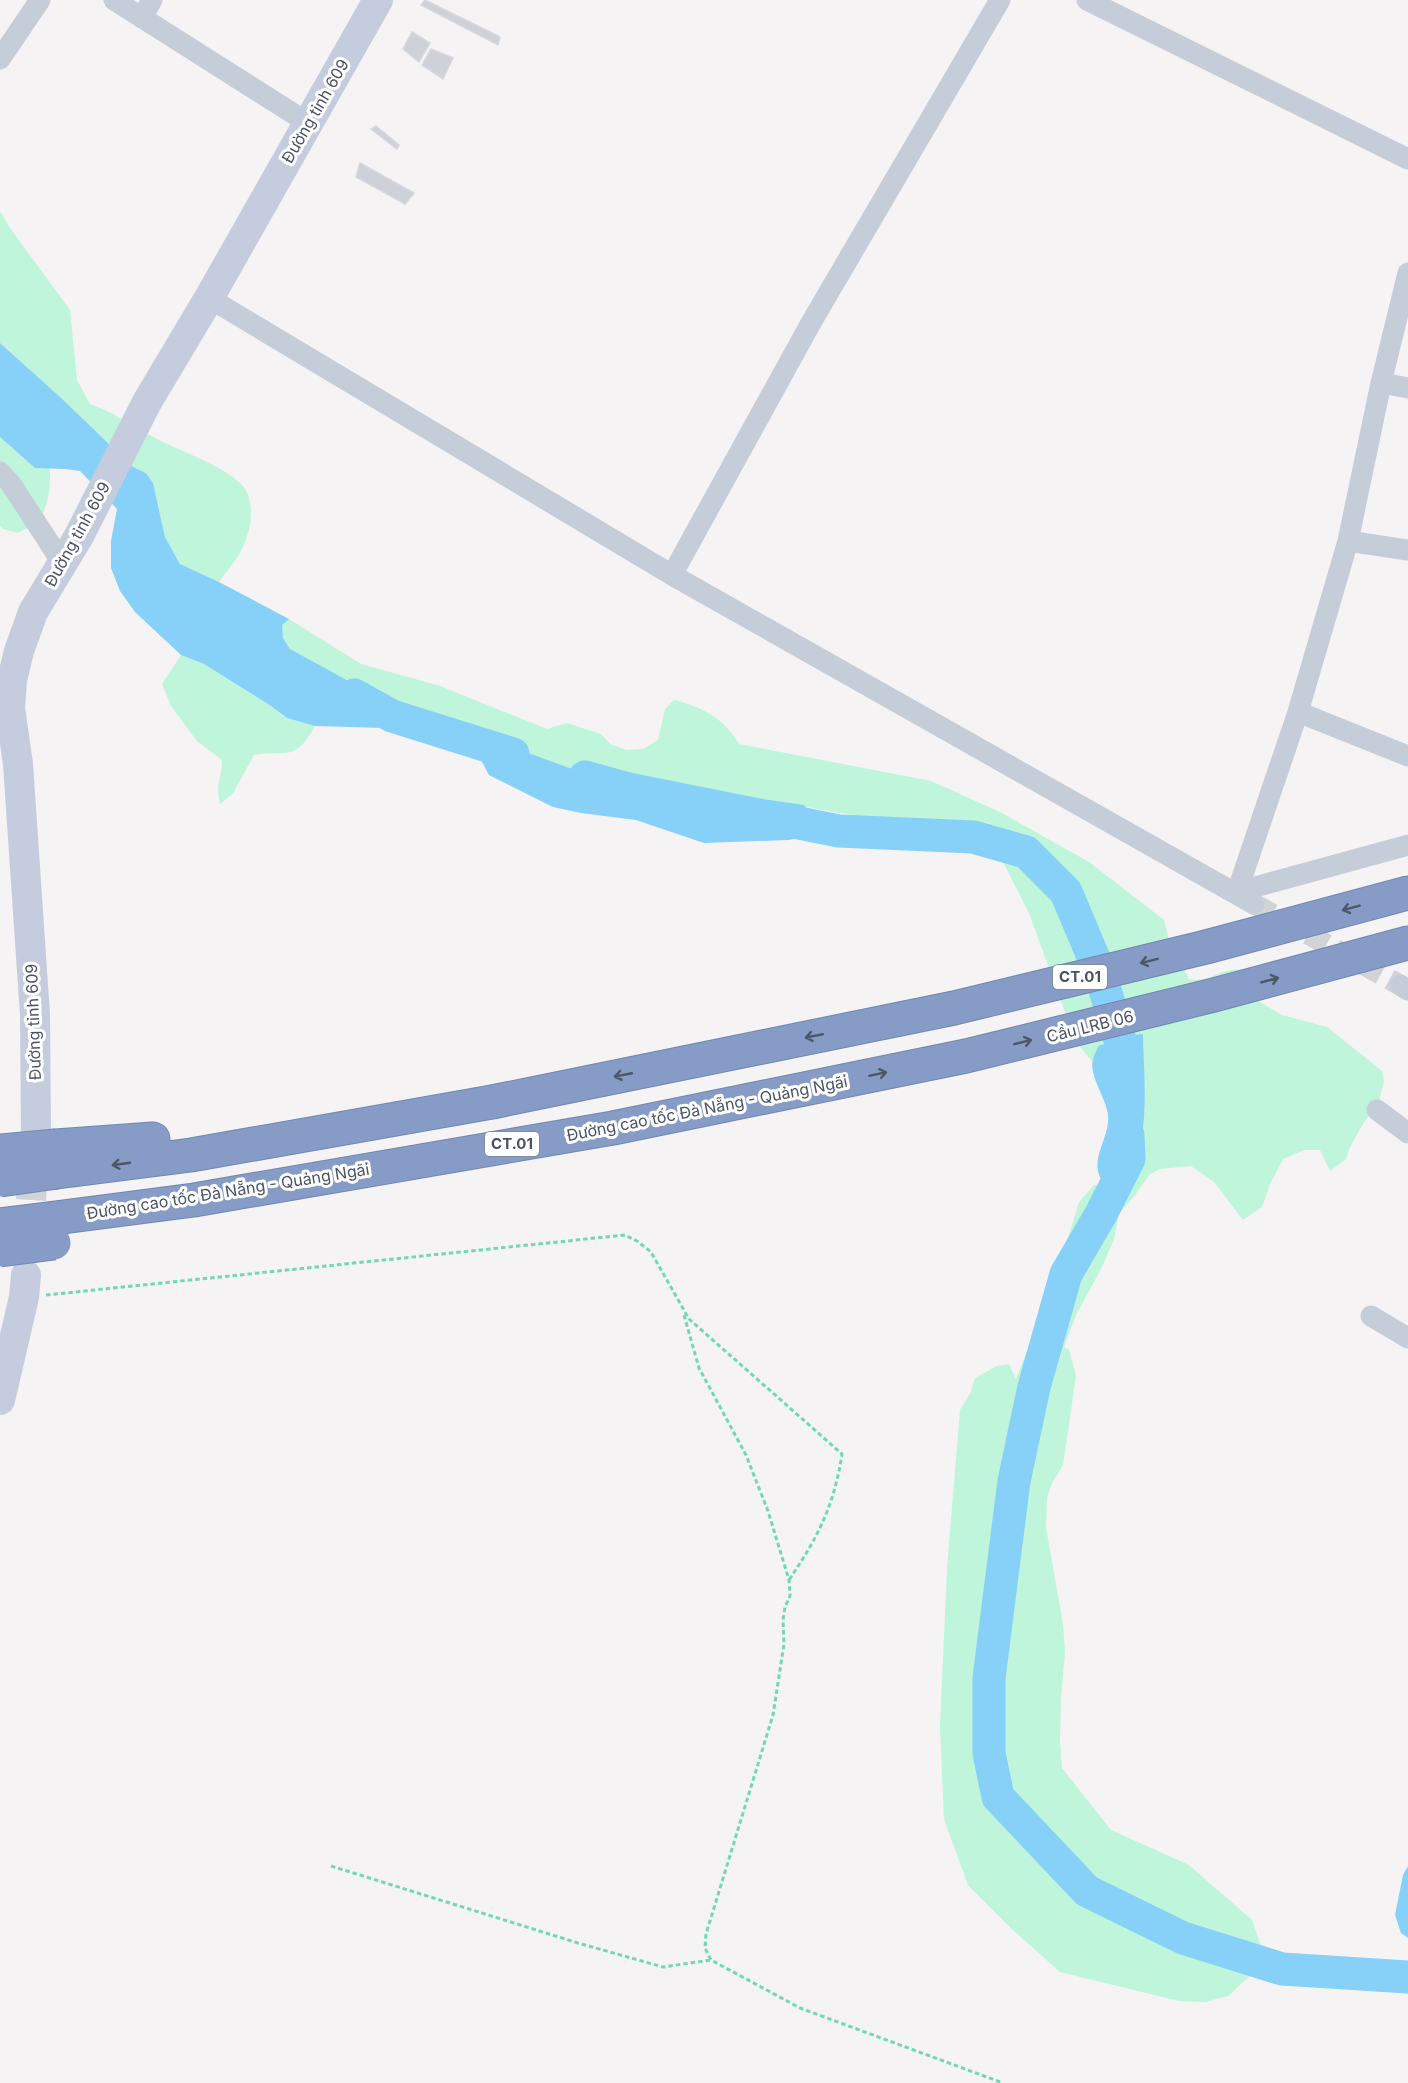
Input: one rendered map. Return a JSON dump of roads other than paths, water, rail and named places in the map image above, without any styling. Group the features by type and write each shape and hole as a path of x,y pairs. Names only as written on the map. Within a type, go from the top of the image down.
{"highway":[{"name":"CT.01","path":"50,1150 193,1136 492,1101 954,1008 1206,947 1408,893"},
{"name":"Cầu LRB 06","path":"966,1056 1214,995 1408,943"},
{"name":"Đường cao tốc Đà Nẵng - Quảng Ngãi","path":"55,1230 194,1200 613,1128 966,1056"},
{"path":"0,1150 50,1150"},
{"path":"0,1180 50,1150"},
{"name":"CT.01","path":"0,1225 55,1230"},
{"path":"0,1250 55,1230"}],"main road":[{"name":"Đường tỉnh 609","path":"50,1150 35,1014 18,764 10,708 10,694 19,651 33,612 79,536 147,402 209,298 378,0"},
{"path":"0,1400 25,1286"}],"street":[{"path":"0,59 40,0"},
{"path":"114,0 147,9 308,123"},
{"path":"672,575 812,321 1000,0"},
{"path":"1087,0 1408,159"},
{"path":"1245,898 1348,541 1381,384 1408,273"},
{"path":"209,298 672,575 1245,898 1408,845"},
{"path":"1381,384 1408,388"},
{"path":"0,472 11,484 63,564"},
{"path":"1348,541 1408,550"},
{"path":"1298,712 1408,756"},
{"path":"1377,1110 1408,1132"},
{"path":"1371,1316 1408,1338"}],"water":[{"path":"0,343 133,467 146,473 153,483 165,537 180,564 289,619 282,625 283,638 290,649 387,702 392,716 385,728 315,726 287,718 204,664 181,655 135,612 120,591 111,568 111,541 117,509 80,471 35,468 0,437"},
{"path":"468,731 668,804 769,800 804,805 819,827 811,836 788,840 704,843 636,820 553,807 489,775 470,740"},
{"path":"1143,1034 1145,1104 1141,1141 1129,1169 1119,1179 1106,1186 1098,1171 1097,1163 1108,1115 1092,1067 1093,1059 1098,1046"},
{"path":"1408,1866 1408,1938 1401,1933 1395,1915 1403,1875"}],"waterway":[{"path":"354,695 392,716 513,754"},
{"path":"585,777 628,789 839,831 973,837 1026,852 1066,892 1100,973 1124,1054 1125,1084"},
{"path":"1128,1135 1129,1159 1101,1214 1066,1274 1034,1387 1014,1481 989,1678 989,1753 998,1797 1087,1891 1183,1938 1282,1969 1408,1977"}],"tunnel":[{"path":"1254,904 1400,985"},
{"path":"28,1245 34,1153"}]}
